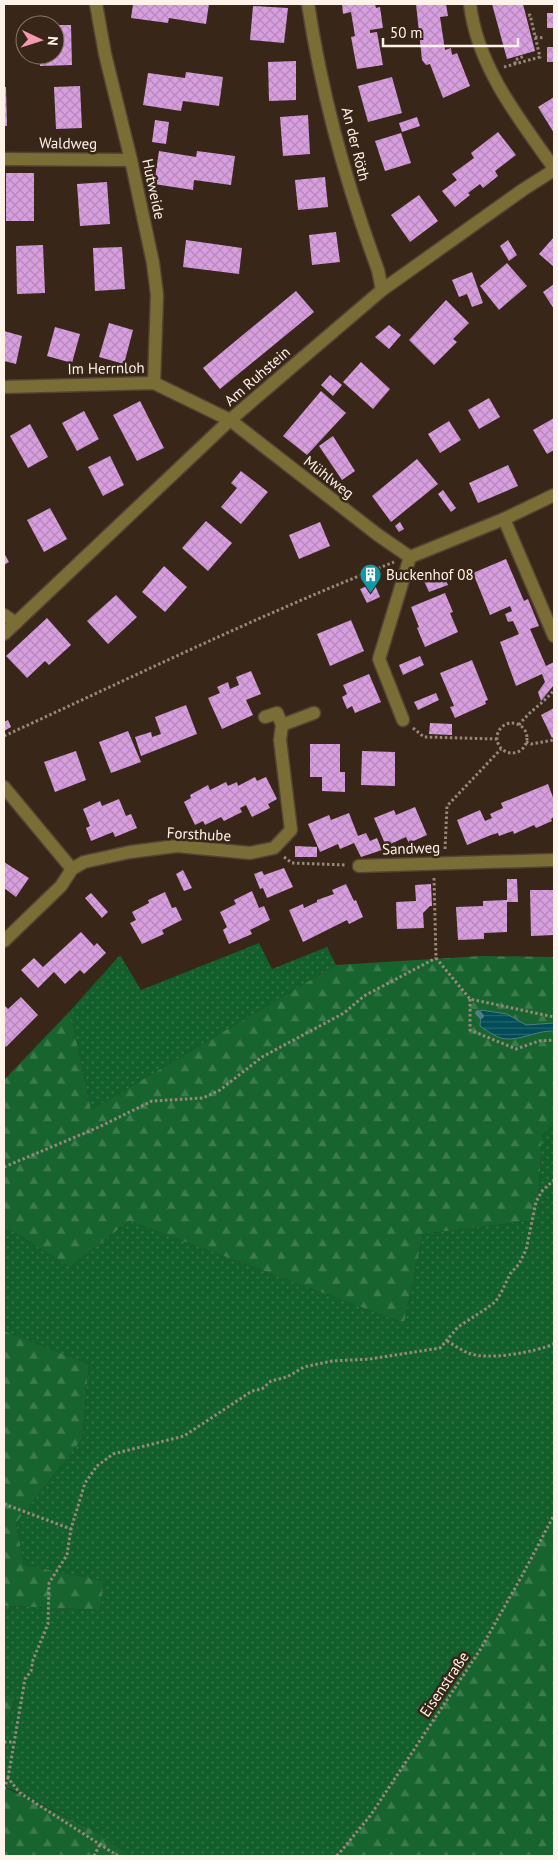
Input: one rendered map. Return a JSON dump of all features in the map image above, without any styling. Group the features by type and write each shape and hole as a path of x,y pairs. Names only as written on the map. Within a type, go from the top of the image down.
{"street":[{"name":"Hutweide","path":"96,4 105,54 153,262 157,295 154,383"},
{"name":"An der Röth","path":"308,4 315,48 339,153 378,270 382,290"},
{"path":"470,4 478,40 499,87 554,169"},
{"name":"Waldweg","path":"4,158 131,160"},
{"name":"Am Ruhstein","path":"4,634 230,420 382,290 554,169"},
{"name":"Im Herrnloh","path":"4,387 154,383 230,420"},
{"name":"Mühlweg","path":"230,420 378,535 410,557"},
{"path":"403,720 379,659 410,557 554,495"},
{"path":"504,518 554,636"},
{"path":"4,615 16,623"},
{"path":"266,717 277,712 282,726 280,740 291,830 274,848"},
{"path":"282,726 314,713"},
{"path":"4,787 72,869 61,886 4,941"},
{"name":"Forsthube","path":"72,869 84,862 130,852 177,846 250,853 274,848"},
{"name":"Sandweg","path":"359,866 554,860"}],"path":[{"path":"499,68 540,56 530,15 526,16"},
{"path":"535,37 544,38"},
{"path":"516,64 515,60 524,56"},
{"path":"4,736 219,637 346,581 397,561"},
{"path":"519,725 522,720 548,699 554,690"},
{"path":"403,720 424,737 497,739"},
{"path":"513,723 519,725 526,733 526,742 521,750 511,753 500,748 497,739 498,731 502,727 513,723"},
{"path":"526,742 531,744 554,740"},
{"path":"274,848 292,863 359,866"},
{"path":"4,1167 99,1128 152,1101 203,1098 220,1090 262,1057 344,1013 364,996 436,958 470,999 554,1017"},
{"path":"470,999 470,1030 516,1048 539,1041 554,1040"},
{"path":"4,1789 8,1778 25,1679 31,1671 33,1660 48,1624 49,1583 68,1554 71,1529 85,1484 96,1466 113,1454 184,1436 252,1390 262,1388 271,1381 287,1377 304,1367 332,1361 370,1359 440,1348 458,1328 487,1308 502,1293 510,1274 519,1264 526,1250 536,1202 542,1191 554,1180"},
{"path":"447,1341 469,1354 497,1356 525,1353 554,1344"},
{"path":"4,1504 71,1529"},
{"name":"Eisenstraße","path":"337,1856 370,1816 480,1650 554,1515"},
{"path":"4,1742 14,1742"},
{"path":"8,1778 20,1793 118,1856"},
{"path":"94,1856 100,1844"}],"green space":[{"path":"259,943 272,969 327,947 336,965 91,1110 70,1011 120,955 141,990"},
{"path":"481,956 554,957 554,1124 542,1136 537,1220 423,1234 404,1323 129,1221 70,1267 4,1226 4,1080 70,1011 91,1110 336,965"},
{"path":"554,1124 554,1515 480,1650 370,1816 334,1856 131,1856 99,1833 4,1786 4,1727 16,1699 4,1698 4,1606 100,1610 104,1581 24,1565 16,1523 82,1439 89,1364 4,1331 4,1226 70,1267 129,1221 404,1323 423,1234 537,1220 542,1136"},
{"path":"4,1331 89,1364 82,1439 16,1523 24,1565 104,1581 100,1610 4,1606"},
{"path":"554,1515 554,1856 334,1856 370,1816 480,1650"},
{"path":"4,1698 16,1698 4,1727"},
{"path":"4,1787 99,1833 131,1856 4,1856"}],"water":[{"path":"481,1010 507,1014 526,1025 554,1023 554,1031 540,1032 512,1039 498,1037 480,1026"}],"building":[{"path":"133,4 209,4 206,24 169,18 168,23 131,18"},
{"path":"342,4 375,4 376,8 380,7 383,28 370,30 370,33 377,32 383,65 357,69 351,37 355,36 351,12 343,14"},
{"path":"416,4 446,4 448,16 440,17 445,50 451,48 452,55 457,53 470,86 443,98 430,64 426,65 422,60"},
{"path":"492,4 523,4 535,51 507,59"},
{"path":"253,6 288,8 284,43 250,40"},
{"path":"547,13 554,13 554,28 547,28"},
{"path":"65,25 71,25 72,65 40,66 65,65"},
{"path":"547,47 554,47 554,62 547,62"},
{"path":"296,61 296,100 269,101 268,62"},
{"path":"186,72 223,77 219,106 183,101 181,111 143,105 148,73 185,78"},
{"path":"392,77 402,113 368,122 358,86"},
{"path":"80,86 82,128 56,129 54,87"},
{"path":"4,87 6,87 7,126 4,126"},
{"path":"554,97 554,133 538,107"},
{"path":"308,115 310,154 283,156 280,117"},
{"path":"417,117 420,126 402,132 399,123"},
{"path":"155,120 169,122 166,144 152,142"},
{"path":"498,132 516,155 495,171 498,176 483,188 480,184 468,193 470,195 455,207 442,191 457,180 452,174 474,158 471,153"},
{"path":"401,133 411,163 385,171 375,141"},
{"path":"159,151 196,157 197,151 235,156 231,185 194,180 193,190 154,184"},
{"path":"6,173 34,173 34,221 6,221"},
{"path":"325,177 328,207 298,210 295,180"},
{"path":"107,182 110,224 80,226 77,184"},
{"path":"419,195 438,221 410,242 391,215"},
{"path":"336,232 340,262 312,265 309,235"},
{"path":"554,237 554,267 539,254"},
{"path":"186,240 242,248 239,274 183,267"},
{"path":"508,240 517,255 509,261 500,246"},
{"path":"43,245 45,293 17,294 16,246"},
{"path":"122,247 125,289 95,291 93,248"},
{"path":"507,263 527,286 499,310 480,286"},
{"path":"472,272 483,303 472,307 467,294 459,297 452,280"},
{"path":"554,284 554,309 543,292"},
{"path":"296,291 314,312 220,389 203,368"},
{"path":"446,300 469,323 453,339 457,342 434,365 409,340"},
{"path":"109,323 133,330 124,364 99,357"},
{"path":"389,325 401,335 389,349 375,337"},
{"path":"55,327 80,334 72,363 47,356"},
{"path":"4,331 22,336 16,364 4,361"},
{"path":"361,362 390,389 373,409 343,382"},
{"path":"330,375 342,385 333,396 321,385"},
{"path":"321,391 346,413 307,455 283,436"},
{"path":"489,398 500,417 479,429 468,410"},
{"path":"140,401 164,448 137,461 113,415"},
{"path":"84,411 99,439 77,451 62,423"},
{"path":"554,418 554,450 547,454 533,430"},
{"path":"449,421 461,440 440,453 428,434"},
{"path":"30,424 48,457 28,468 10,436"},
{"path":"333,436 355,471 342,480 319,446"},
{"path":"110,456 124,485 103,496 88,467"},
{"path":"417,459 438,484 391,522 372,496"},
{"path":"508,465 518,486 478,503 469,483"},
{"path":"241,471 268,492 241,524 221,507 237,488 231,483"},
{"path":"443,490 456,508 451,512 438,494"},
{"path":"50,508 67,539 44,552 27,520"},
{"path":"206,521 232,543 208,571 182,548"},
{"path":"320,522 330,546 299,559 289,535"},
{"path":"400,522 404,529 399,532 395,526"},
{"path":"4,553 9,562 4,565"},
{"path":"506,559 524,601 528,599 539,626 530,629 546,666 554,662 554,685 541,701 538,692 545,682 542,674 516,686 500,642 519,634 513,621 508,622 505,614 512,611 510,606 490,615 473,573"},
{"path":"164,566 187,587 165,612 142,592"},
{"path":"442,571 448,585 429,592 423,579"},
{"name":"Buckenhof 08","path":"374,583 380,597 367,603 360,589"},
{"path":"445,593 453,612 450,613 458,632 425,647 411,607"},
{"path":"116,595 137,617 108,644 87,621"},
{"path":"47,618 71,645 49,665 45,661 27,678 6,656"},
{"path":"351,620 364,651 330,666 317,634"},
{"path":"420,656 424,665 403,675 399,665"},
{"path":"472,660 488,700 485,701 486,704 455,718 450,707 454,706 440,673"},
{"path":"251,671 261,694 246,700 253,715 222,729 208,698 220,693 217,687 228,682 230,689 239,685 236,677"},
{"path":"369,674 381,702 355,713 352,706 347,709 342,697 347,694 343,685"},
{"path":"436,693 439,700 418,710 414,702"},
{"path":"186,705 197,734 141,756 135,737 151,732 152,737 161,734 155,717"},
{"path":"554,708 554,737 552,738 541,715"},
{"path":"8,720 11,727 4,731 4,722"},
{"path":"430,723 452,724 452,735 429,734"},
{"path":"128,731 141,762 111,773 99,742"},
{"path":"310,744 340,744 340,772 345,772 345,792 322,791 322,777 310,777"},
{"path":"76,751 86,780 55,792 44,762"},
{"path":"362,751 395,752 395,786 361,785"},
{"path":"255,777 257,781 266,777 277,799 268,804 270,808 252,817 246,805 240,808 242,812 224,821 221,817 205,825 203,821 195,825 184,802 191,798 190,795 208,785 210,790 226,782 228,786 237,782 238,786"},
{"path":"548,784 554,800 554,817 551,819 552,821 536,828 534,825 514,834 513,831 499,836 498,833 467,845 457,820 480,810 485,821 492,818 490,814 503,808 501,803"},
{"path":"119,799 126,816 131,814 137,828 115,837 113,832 91,841 86,828 90,826 83,809 100,801 102,806"},
{"path":"415,807 427,835 409,843 406,837 386,846 374,818 394,810 396,815"},
{"path":"349,813 358,836 366,833 370,841 377,838 382,850 361,857 354,843 340,849 338,844 320,852 308,824 329,815 331,820"},
{"path":"295,846 317,847 317,857 295,857"},
{"path":"4,862 29,878 16,897 4,888"},
{"path":"284,868 293,887 267,898 263,888 260,889 254,874 262,871 264,875"},
{"path":"183,870 192,888 184,891 176,874"},
{"path":"507,879 517,879 518,902 507,902"},
{"path":"346,884 354,901 356,900 363,917 349,924 347,920 303,942 289,910 303,904 304,908 317,902 317,900 334,894 332,890"},
{"path":"431,884 432,906 423,913 424,928 397,929 396,902 416,901 415,885"},
{"path":"530,890 554,890 554,935 531,936"},
{"path":"252,891 259,908 264,906 270,920 250,930 252,934 229,944 223,930 227,927 220,912 236,904 234,900"},
{"path":"165,892 172,908 176,907 182,920 162,930 164,934 142,944 130,923 136,920 132,912 149,903 148,900"},
{"path":"91,893 108,912 102,918 85,898"},
{"path":"507,900 507,932 484,933 484,939 458,940 456,907 483,906 483,901"},
{"path":"81,932 94,946 97,943 106,953 84,974 80,970 65,984 54,972 38,988 21,970 34,958 43,967"},
{"path":"21,997 38,1015 6,1047 4,1045 4,1005 8,1009"}],"waterway":[{"path":"478,1013 481,1016"}],"place":[{"name":"Buckenhof 08","path":"370,593"}]}
